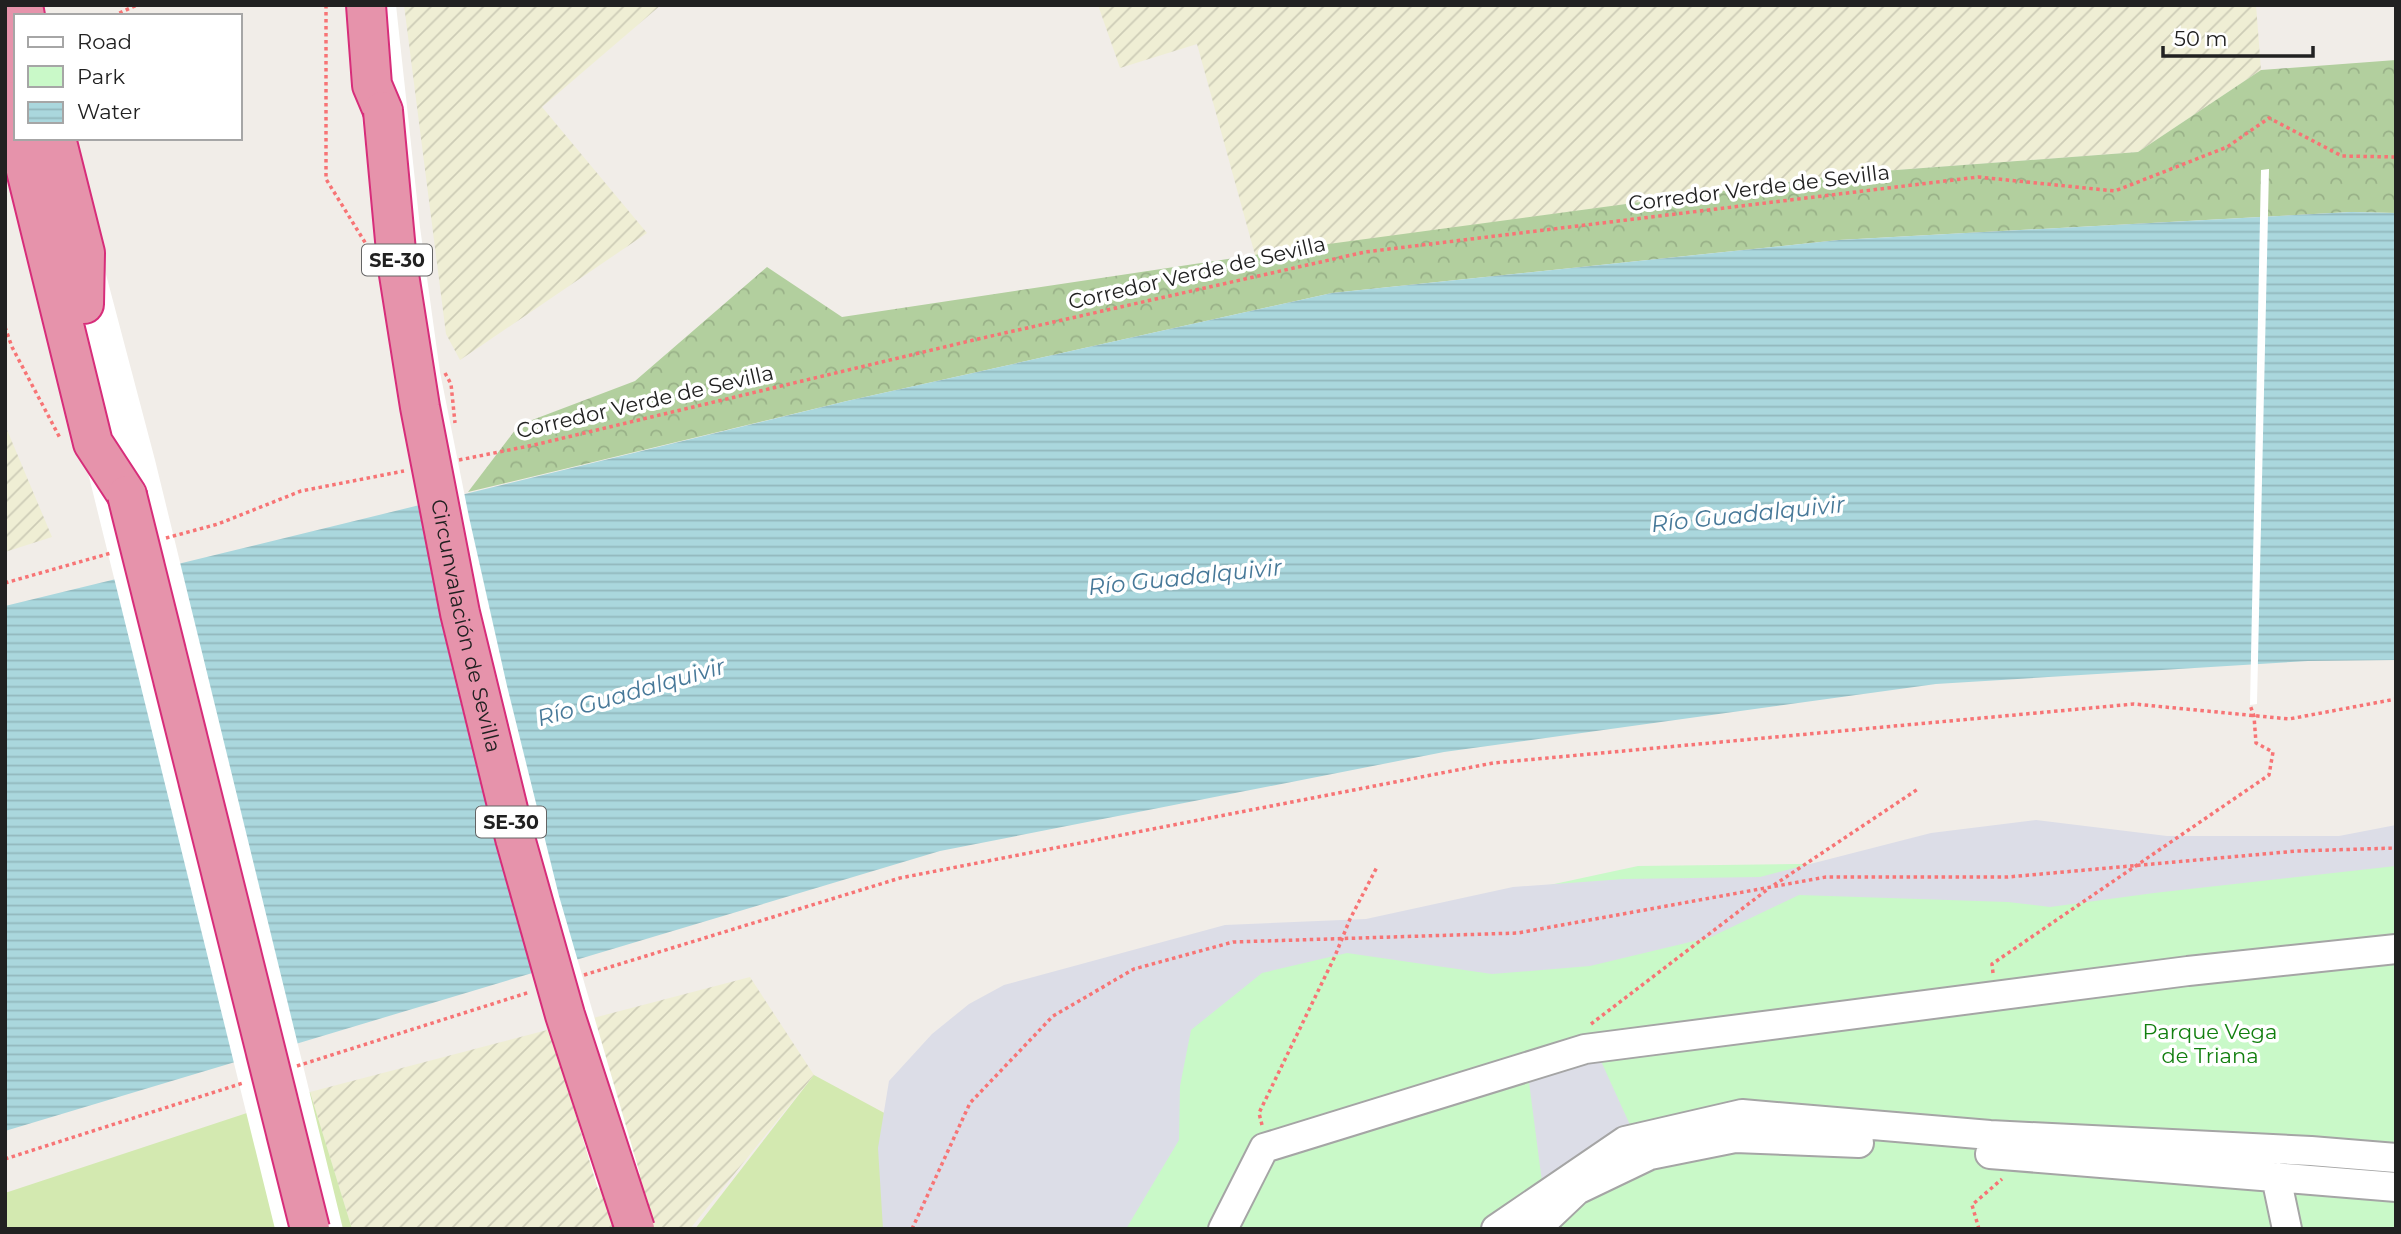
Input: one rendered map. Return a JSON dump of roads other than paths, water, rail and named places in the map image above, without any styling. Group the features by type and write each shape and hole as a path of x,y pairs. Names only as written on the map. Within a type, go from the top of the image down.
{"highway":[{"path":"366,5 372,85 383,111"},
{"name":"Circunvalación de Sevilla","path":"383,5 389,86 383,111 397,262 439,510 466,637 516,838 565,1015 635,1229"},
{"path":"5,25 14,57"},
{"path":"5,87 14,123"},
{"path":"18,140 93,443 127,495"},
{"path":"36,140 67,257 83,304 127,495 310,1229"},
{"path":"57,140 85,253 83,304"}],"street":[{"path":"1223,1229 1264,1147 1585,1049 2188,971 2396,949"},
{"path":"1496,1229 1625,1141 1742,1114 1990,1135 2311,1151 2396,1158"},
{"path":"1536,1229 1577,1190 1650,1155 1735,1138 1833,1141 2396,1187"},
{"path":"2276,1177 2287,1229"}],"water":[{"name":"Río Guadalquivir","path":"2351,212 2396,213 2396,660 2308,661 1936,684 1444,752 940,851 5,1131 5,606 847,401 1332,293 1839,240"}],"park label":[{"name":"Parque Vega de Triana","path":"2210,1044"}]}
